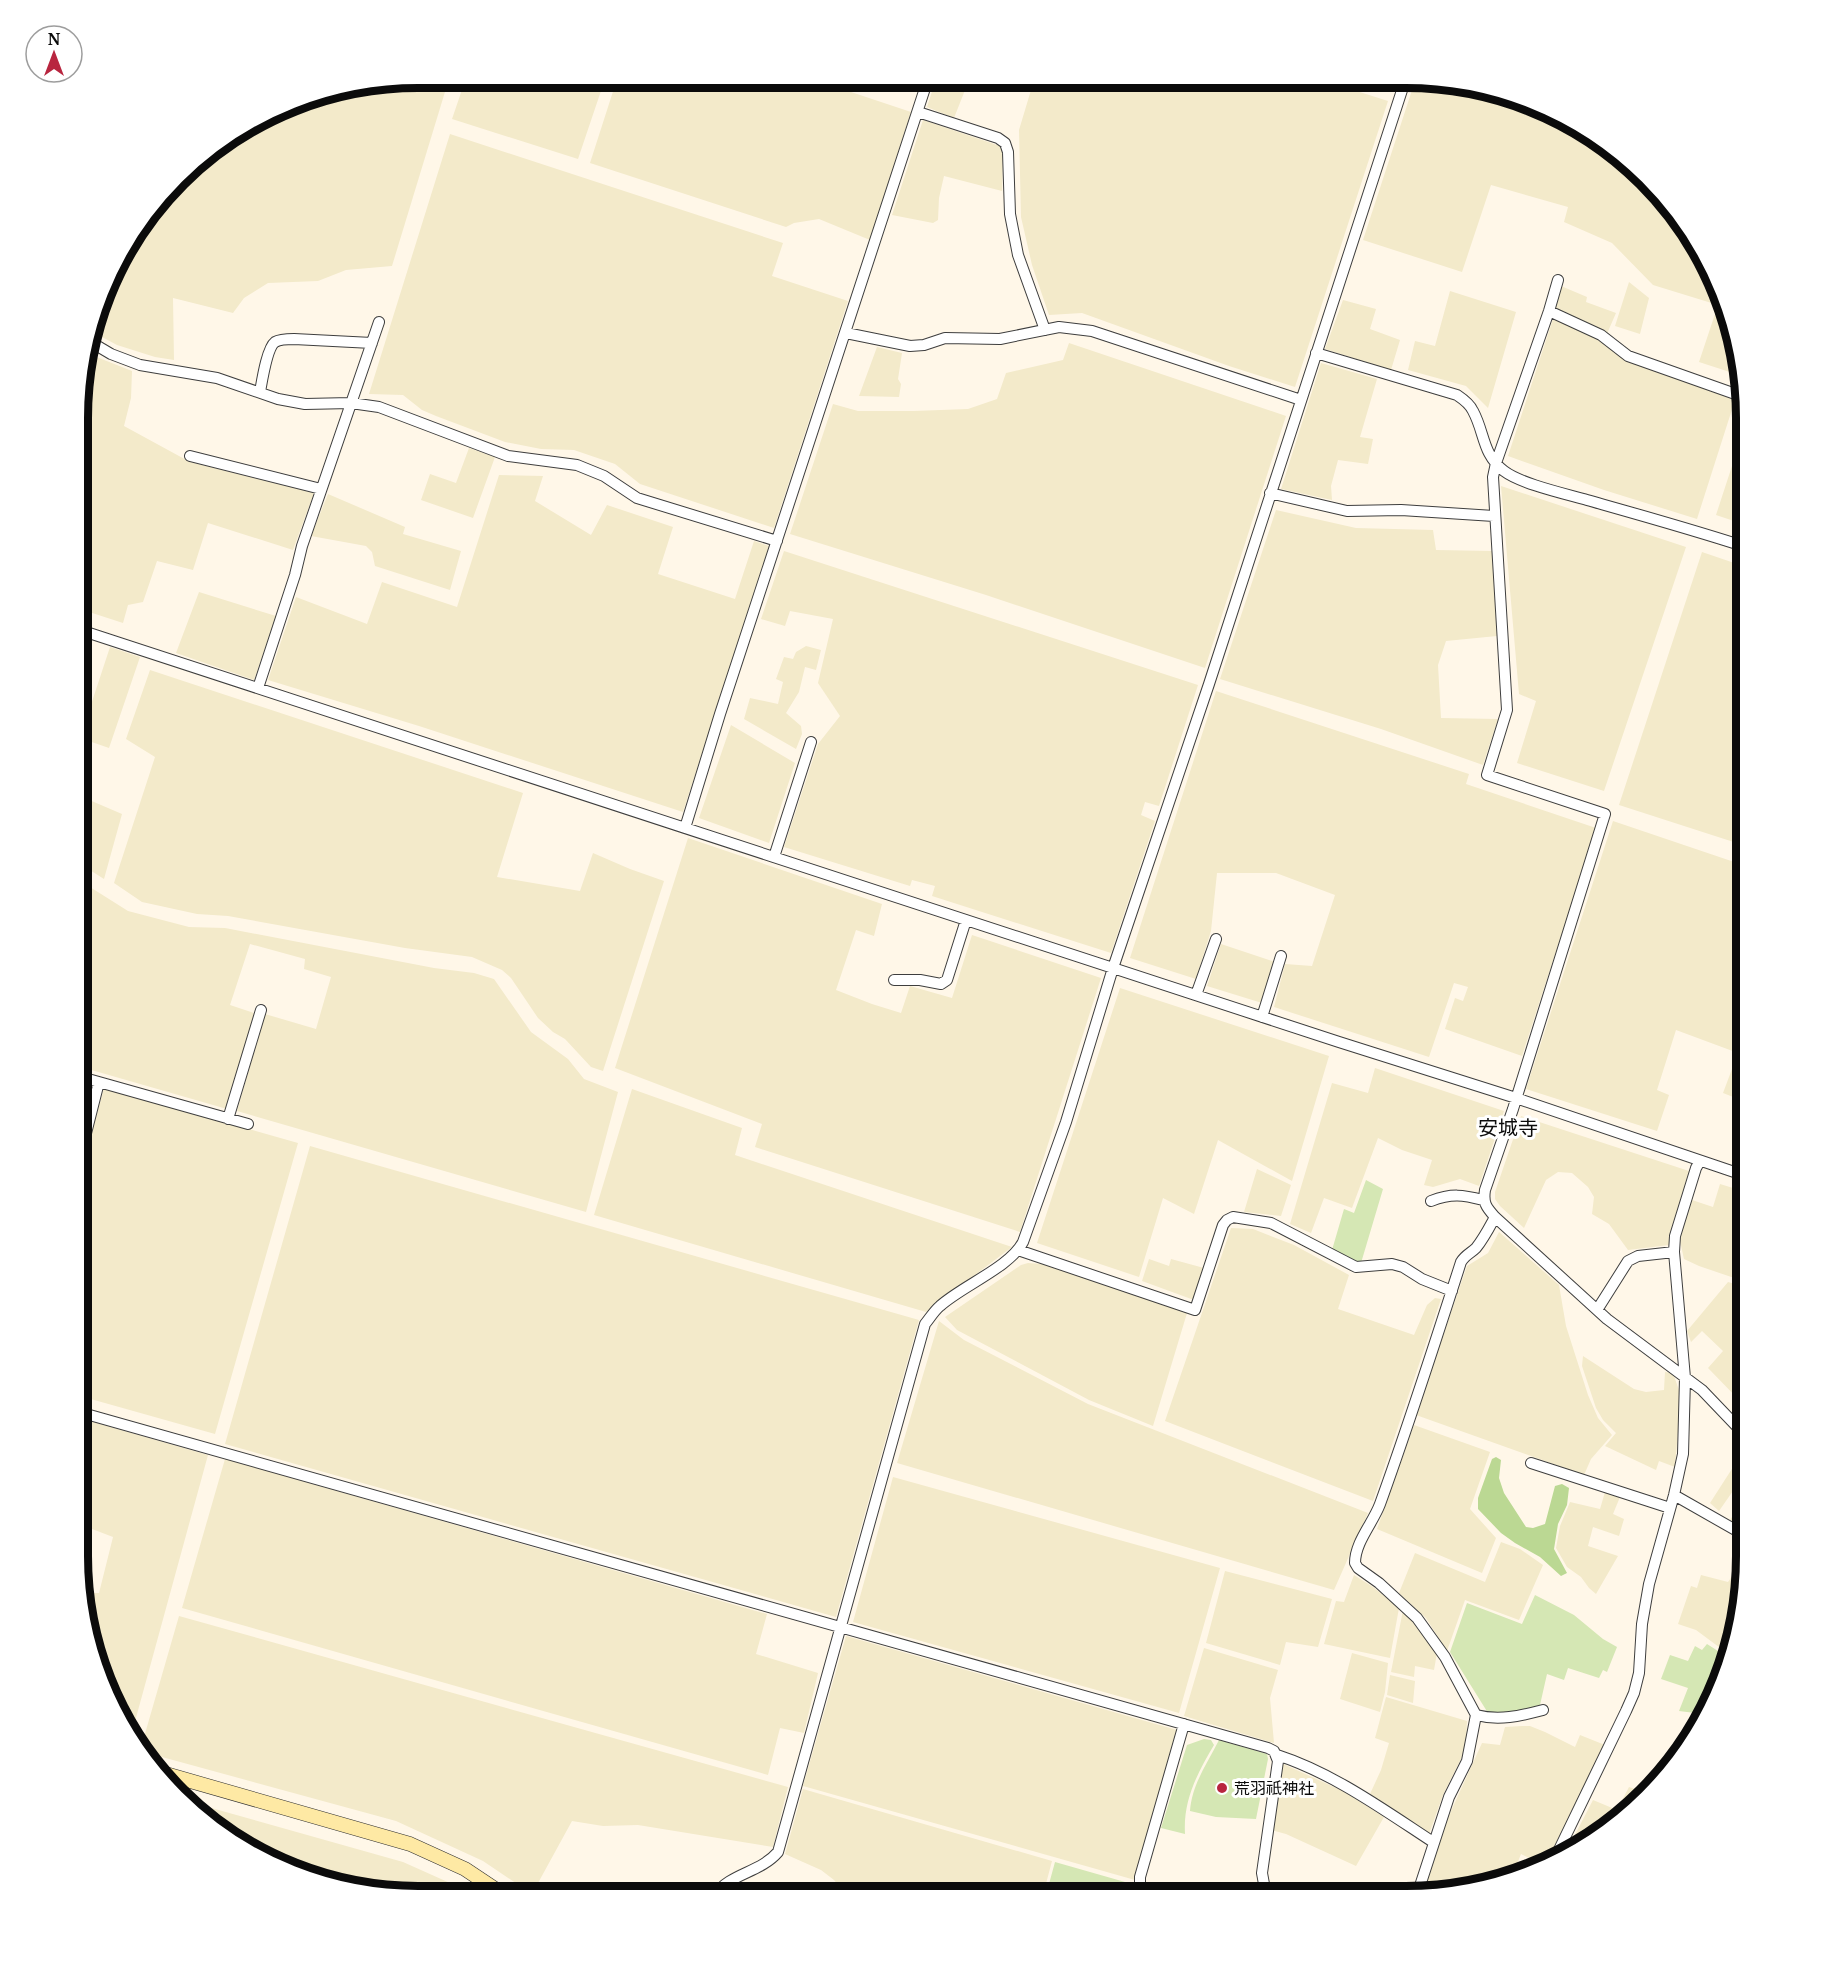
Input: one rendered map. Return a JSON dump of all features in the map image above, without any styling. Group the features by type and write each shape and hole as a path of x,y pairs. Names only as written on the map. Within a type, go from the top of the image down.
{"street":[{"path":"685,828 925,88"},
{"path":"724,1886 729,1881 763,1866 778,1852 924,1324 940,1306 1018,1250 1065,1122 1113,968 1209,684 1403,88"},
{"path":"918,112 998,138 1005,143 1008,152 1011,214 1018,255 1045,330"},
{"path":"1558,280 1493,477 1507,710 1487,775 1605,814 1483,1200 1495,1217 1597,1310 1702,1390 1736,1426"},
{"path":"1549,311 1601,335 1628,356 1736,394"},
{"path":"258,688 295,575 302,546 379,322"},
{"path":"846,333 910,346 924,345 945,338 1000,339 1059,327 1092,331 1301,400"},
{"path":"260,392 270,350 274,343 283,339 372,343"},
{"path":"97,346 111,354 140,365 217,378 278,399 305,404 351,402 379,407 508,456 577,465 604,476 637,498 777,542"},
{"path":"1316,353 1457,394 1472,408 1486,451 1496,463 1513,476 1552,490 1736,544"},
{"path":"190,456 321,489"},
{"path":"1270,493 1347,511 1401,510 1494,516"},
{"path":"88,633 1516,1098 1736,1173"},
{"path":"774,857 811,742"},
{"path":"894,980 920,980 941,984 947,980 966,920"},
{"path":"1196,995 1216,939"},
{"path":"1262,1017 1281,956"},
{"path":"228,1119 261,1010"},
{"path":"88,1079 248,1124"},
{"path":"88,1125 99,1082"},
{"path":"1560,1848 1634,1693 1639,1673 1642,1624 1649,1584 1683,1454 1685,1378 1674,1236 1700,1161"},
{"path":"1431,1201 1441,1197 1465,1195 1483,1200"},
{"path":"1420,1885 1449,1797 1467,1761 1473,1740 1476,1715 1445,1657 1417,1618 1355,1563 1358,1548 1378,1508 1465,1256 1473,1251 1484,1238 1495,1217"},
{"path":"1018,1250 1195,1310 1223,1225 1227,1220 1233,1218 1271,1222 1356,1267 1392,1264 1452,1291"},
{"path":"1597,1310 1628,1262 1638,1256 1674,1252"},
{"path":"88,1414 1268,1748 1277,1755 1292,1760 1356,1792 1433,1842"},
{"path":"1531,1463 1670,1508"},
{"path":"1674,1495 1736,1530"},
{"path":"1476,1715 1487,1718 1509,1718 1543,1710"},
{"path":"1140,1886 1140,1877 1184,1724"},
{"path":"1264,1886 1262,1873 1277,1755"},
{"path":"173,1776 410,1844 465,1869 490,1886"}],"shaded area":[{"path":"446,88 392,266 346,270 318,281 268,283 244,298 233,313 173,298 174,360 155,357 117,345 100,334 106,312 122,272 144,235 170,201 217,157 272,122 312,106 375,91"},
{"path":"463,88 602,88 578,159 452,119"},
{"path":"614,88 839,88 911,112 870,240 819,219 794,223 786,227 590,163"},
{"path":"933,88 966,88 954,118 927,107"},
{"path":"1032,88 1347,88 1388,101 1295,387 1229,366 1082,313 1049,315 1032,265 1021,217 1019,130"},
{"path":"1413,88 1450,91 1513,106 1553,122 1608,157 1640,185 1668,217 1703,272 1716,304 1653,285 1612,243 1564,222 1568,207 1491,185 1462,272 1363,240"},
{"path":"923,120 1000,146 1003,151 1002,191 944,176 939,198 938,220 933,223 892,215"},
{"path":"450,134 783,243 772,276 848,301 774,528 640,484 615,464 574,450 541,449 505,442 422,410 403,395 369,394"},
{"path":"1629,282 1649,298 1640,334 1615,326"},
{"path":"1561,286 1587,297 1586,302 1616,313 1606,336 1555,309"},
{"path":"1450,291 1516,312 1488,408 1466,386 1408,370 1415,341 1435,346"},
{"path":"1343,300 1376,309 1370,329 1400,340 1391,370 1325,349"},
{"path":"1717,307 1734,373 1699,362"},
{"path":"1553,319 1593,335 1643,367 1735,400 1697,519 1604,490 1508,456"},
{"path":"1069,343 1286,416 1205,668 986,595 790,534 833,404 858,411 968,409 997,399 1006,373 1063,360"},
{"path":"877,347 902,353 898,379 901,384 899,397 859,396"},
{"path":"95,356 132,371 131,398 124,426 190,462 314,493 293,550 208,523 193,570 157,561 143,602 128,605 123,623 88,612 88,418"},
{"path":"1321,363 1377,379 1360,437 1373,439 1368,464 1338,460 1331,486 1332,500 1281,489"},
{"path":"469,448 495,457 473,518 421,500 430,474 456,483"},
{"path":"1736,454 1736,522 1716,515"},
{"path":"499,475 543,476 535,501 591,535 607,505 673,527 658,574 735,599 754,541 769,546 683,812 419,726 268,680 296,597 367,624 382,582 457,607"},
{"path":"1501,486 1686,547 1604,791 1517,763 1536,701 1519,694"},
{"path":"328,494 405,527 403,534 461,551 450,590 375,566 372,552 366,546 311,536"},
{"path":"1276,510 1356,528 1433,530 1436,550 1492,551 1497,636 1446,641 1438,665 1441,718 1498,719 1483,765 1381,729 1220,679"},
{"path":"784,551 1198,685 1159,806 1145,802 1141,815 1155,821 1111,953 932,896 935,886 912,880 910,886 784,847 818,744 840,716 818,683 833,619 790,611 785,626 761,619"},
{"path":"1702,552 1736,564 1736,843 1619,805"},
{"path":"199,592 276,616 254,680 176,653"},
{"path":"806,646 821,650 816,670 805,667 799,692 786,713 801,726 802,734 796,749 744,719 750,698 778,704 783,682 776,679 784,657 793,659 796,652"},
{"path":"110,647 140,657 109,748 88,741 88,714"},
{"path":"150,670 523,793 497,877 580,891 593,853 664,881 603,1071 591,1067 565,1039 553,1032 538,1018 511,978 502,970 472,957 405,948 228,916 197,914 142,902 114,883 155,757 126,739"},
{"path":"1216,691 1469,774 1466,784 1596,828 1522,1056 1445,1029 1455,998 1463,1001 1468,987 1454,983 1429,1057 1274,1007 1285,964 1312,966 1335,895 1276,873 1217,873 1211,931 1196,979 1130,958"},
{"path":"731,725 795,763 769,843 699,818"},
{"path":"88,750 91,751 88,766"},
{"path":"88,799 122,814 104,879 88,869"},
{"path":"1613,821 1736,863 1736,1052 1676,1030 1657,1090 1669,1095 1657,1131 1526,1089"},
{"path":"688,838 882,904 874,936 856,930 836,990 872,1004 901,1013 910,986 952,998 972,935 1101,978 1020,1232 755,1147 762,1124 615,1068"},
{"path":"88,886 128,911 189,927 225,928 434,968 474,973 494,979 531,1032 568,1059 584,1079 618,1092 586,1212 237,1111 265,1014 316,1029 331,977 304,969 305,959 250,944 230,1005 254,1013 227,1109 88,1069"},
{"path":"1221,944 1275,962 1262,1003 1207,986"},
{"path":"1120,988 1329,1056 1292,1181 1218,1140 1194,1214 1163,1198 1139,1277 1037,1243"},
{"path":"1736,1058 1736,1098 1723,1093"},
{"path":"1375,1068 1504,1111 1479,1186 1460,1179 1433,1187 1424,1185 1432,1160 1402,1150 1378,1138 1352,1208 1324,1198 1311,1233 1290,1224 1332,1083 1368,1093"},
{"path":"104,1088 298,1143 215,1434 88,1398 88,1146"},
{"path":"632,1089 742,1128 735,1155 1012,1247 926,1312 594,1215"},
{"path":"1521,1116 1689,1171 1669,1237 1669,1245 1628,1250 1609,1224 1592,1214 1594,1197 1588,1187 1572,1173 1558,1172 1546,1180 1524,1228 1495,1199 1495,1192"},
{"path":"310,1146 919,1320 836,1617 225,1444"},
{"path":"1257,1169 1291,1185 1281,1216 1244,1212"},
{"path":"1720,1184 1736,1189 1736,1279 1684,1259 1680,1241 1682,1224 1692,1200 1713,1207"},
{"path":"1231,1228 1253,1229 1294,1245 1349,1275 1338,1309 1414,1335 1427,1305 1435,1298 1441,1299 1373,1501 1165,1421"},
{"path":"1499,1232 1559,1285 1566,1326 1588,1395 1598,1418 1612,1435 1591,1459 1584,1475 1416,1415 1467,1266 1488,1253"},
{"path":"1149,1259 1169,1266 1171,1259 1204,1268 1194,1300 1142,1281"},
{"path":"1042,1264 1187,1313 1153,1426 1089,1400 957,1330 945,1317 1021,1265"},
{"path":"1728,1282 1736,1284 1736,1397 1708,1368 1723,1351 1702,1331 1691,1342 1687,1331"},
{"path":"939,1321 964,1340 1088,1404 1368,1513 1334,1590 897,1463"},
{"path":"1583,1356 1634,1389 1646,1392 1664,1390 1665,1372 1673,1373 1681,1396 1675,1467 1659,1461 1656,1470 1605,1446 1616,1433 1603,1420 1596,1408 1582,1366"},
{"path":"88,1421 208,1455 134,1723 122,1702 106,1662 91,1599 90,1593 99,1593 113,1537 88,1527"},
{"path":"1414,1425 1490,1452 1470,1509 1496,1538 1482,1573 1377,1529"},
{"path":"225,1459 767,1614 756,1654 818,1673 804,1733 780,1728 768,1775 182,1608"},
{"path":"1736,1463 1736,1489 1719,1511 1710,1503"},
{"path":"893,1477 1220,1568 1179,1713 853,1622"},
{"path":"1605,1492 1620,1497 1613,1514 1624,1519 1619,1536 1593,1527 1588,1546 1618,1556 1596,1594 1581,1577 1567,1567 1556,1548 1560,1526 1570,1502 1600,1509"},
{"path":"1736,1511 1736,1524 1730,1520"},
{"path":"1501,1542 1520,1549 1543,1565 1519,1620 1465,1600 1447,1651 1426,1618 1399,1593 1415,1553 1485,1582"},
{"path":"1736,1570 1734,1599 1723,1650 1696,1630 1678,1624 1691,1586 1697,1588 1701,1575 1728,1582"},
{"path":"1225,1571 1332,1599 1318,1647 1286,1642 1280,1665 1206,1643"},
{"path":"1354,1575 1399,1608 1390,1658 1324,1644 1336,1601 1344,1602"},
{"path":"1403,1610 1437,1653 1434,1670 1415,1666 1414,1677 1391,1672"},
{"path":"179,1616 788,1787 773,1847 638,1825 603,1826 572,1821 536,1886 520,1886 483,1861 396,1821 156,1755 144,1738"},
{"path":"846,1636 1177,1730 1135,1880 803,1786"},
{"path":"1204,1648 1278,1670 1270,1698 1274,1743 1184,1716"},
{"path":"1352,1653 1388,1663 1380,1712 1340,1699"},
{"path":"1390,1675 1415,1681 1413,1703 1387,1695"},
{"path":"1386,1697 1467,1721 1466,1743 1462,1757 1443,1795 1429,1834 1370,1794 1381,1770 1389,1743 1375,1738"},
{"path":"1530,1726 1575,1747 1580,1735 1605,1745 1551,1853 1533,1860 1521,1854 1516,1867 1513,1868 1471,1879 1425,1885 1446,1822 1482,1743 1500,1745 1505,1727"},
{"path":"1281,1763 1343,1791 1384,1817 1356,1866 1286,1834 1271,1830"},
{"path":"1629,1787 1639,1790 1624,1804 1617,1809"},
{"path":"803,1789 1052,1861 1045,1886 839,1886 821,1870 785,1854"},
{"path":"1593,1800 1617,1810 1572,1841"},
{"path":"203,1806 403,1862 454,1886 375,1883 312,1868 272,1852 235,1830"}],"green space":[{"path":"1366,1180 1383,1189 1361,1263 1332,1250 1344,1209 1354,1213"},
{"path":"1496,1457 1501,1460 1499,1478 1504,1493 1526,1527 1533,1528 1545,1524 1555,1486 1562,1484 1569,1488 1567,1505 1558,1524 1554,1549 1567,1573 1561,1576 1540,1557 1501,1533 1478,1509 1478,1498 1492,1459"},
{"path":"1535,1595 1574,1615 1603,1639 1617,1647 1607,1672 1603,1670 1599,1678 1568,1668 1564,1680 1547,1674 1540,1705 1511,1714 1488,1713 1450,1652 1467,1603 1522,1624"},
{"path":"1707,1644 1722,1653 1719,1662 1697,1713 1679,1711 1688,1688 1661,1679 1670,1655 1688,1661 1695,1646 1702,1650"},
{"path":"1204,1739 1211,1740 1214,1745 1192,1788 1186,1810 1185,1834 1161,1828 1187,1745"},
{"path":"1219,1740 1267,1754 1268,1759 1256,1819 1216,1817 1190,1811 1197,1783"},
{"path":"1055,1862 1132,1884 1132,1886 1048,1886"}],"place":[{"name":"荒羽祇神社","path":"1222,1788"}],"district":[{"name":"安城寺","path":"1508,1128"}]}
